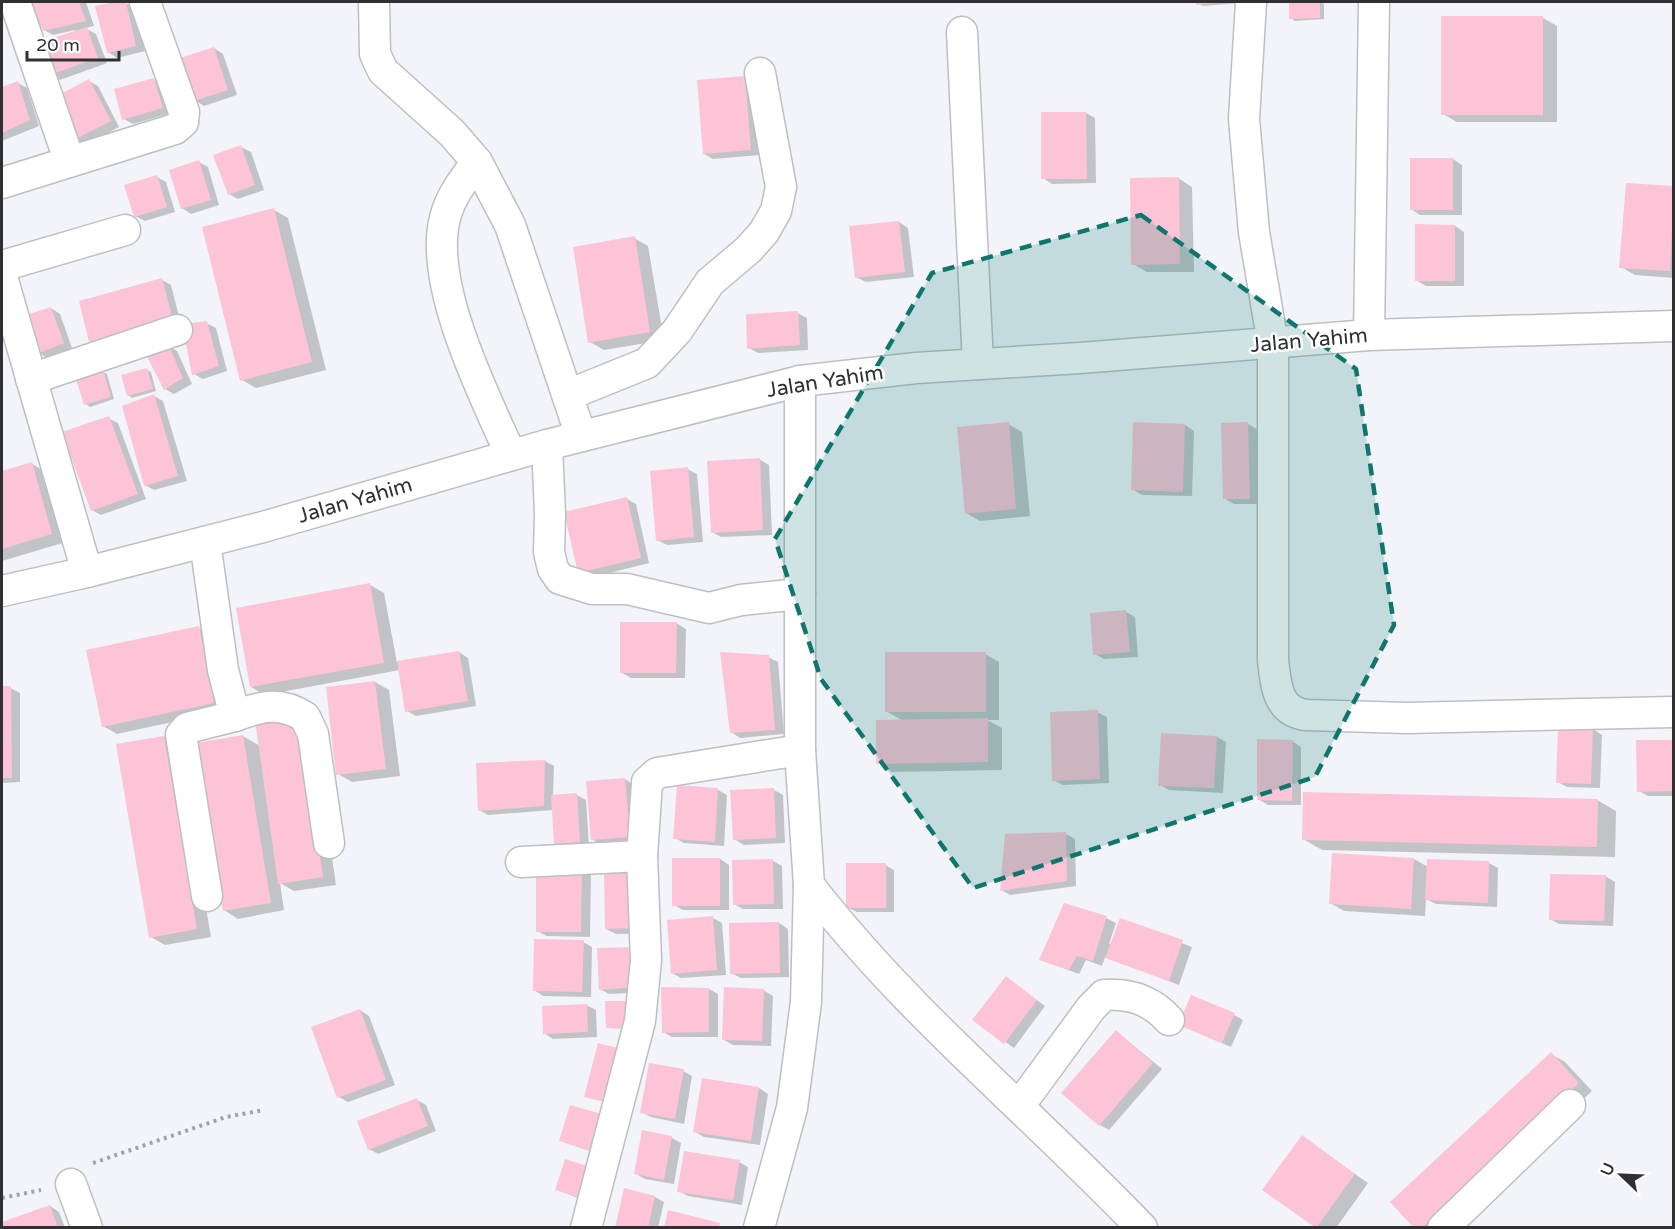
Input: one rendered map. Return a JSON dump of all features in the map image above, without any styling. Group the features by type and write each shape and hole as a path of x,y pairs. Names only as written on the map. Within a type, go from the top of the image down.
{"street":[{"path":"15,2 69,160"},
{"path":"2,183 69,160 175,129 183,122 184,112 145,2"},
{"path":"374,2 375,54 383,70 452,133 477,162 510,225 581,436"},
{"path":"1251,2 1244,118 1254,232 1273,344 1274,660 1276,688 1285,707 1295,714 1407,718 1674,712"},
{"path":"1369,335 1374,2"},
{"path":"962,32 978,364"},
{"path":"568,395 647,363 677,331 710,282 748,250 764,232 776,211 781,187 760,73"},
{"path":"477,162 460,186 445,219 443,248 446,282 470,362 512,455"},
{"path":"2,266 125,230"},
{"path":"2,277 87,572"},
{"name":"Jalan Yahim","path":"2,591 205,542 546,445 800,381 916,368 1273,344 1369,335 1674,326"},
{"path":"31,379 177,330"},
{"path":"759,1227 784,1142 796,1081 806,1002 808,885 800,750 800,381"},
{"path":"546,445 550,514 549,552 553,569 560,579 592,589 627,589 709,608 741,600 800,594"},
{"path":"205,542 223,670 235,716"},
{"path":"207,897 181,735 187,728 235,716 258,707 281,705 305,717 313,734 329,843"},
{"path":"586,1227 640,1021 646,960 642,856 647,782 657,773 800,750"},
{"path":"521,862 642,856"},
{"path":"808,885 842,929 1019,1106 1081,1163 1142,1227"},
{"path":"1019,1106 1091,1008 1104,995 1118,994 1150,1002 1169,1020"},
{"path":"1443,1227 1570,1105"},
{"path":"71,1184 87,1227"}],"path":[{"path":"2,1198 71,1184 89,1164 226,1117 264,1110"}],"highlighted area":[{"path":"1141,215 1356,369 1394,625 1315,777 973,888 821,679 775,539 932,273"}],"building":[{"path":"28,2 79,2 86,21 43,31"},
{"path":"126,2 136,46 107,53 95,6"},
{"path":"1196,2 1215,2 1215,3 1196,5"},
{"path":"1289,2 1320,2 1320,18 1289,19"},
{"path":"1441,16 1543,16 1543,115 1441,115"},
{"path":"87,27 98,58 49,75 44,41"},
{"path":"214,47 228,90 194,101 180,58"},
{"path":"745,76 751,150 703,154 697,80"},
{"path":"154,78 163,108 122,120 114,89"},
{"path":"89,79 111,121 74,140 53,98"},
{"path":"18,81 30,120 2,133 2,87"},
{"path":"1041,112 1086,112 1087,179 1041,179"},
{"path":"241,145 255,185 228,195 213,155"},
{"path":"1410,158 1453,158 1453,210 1410,210"},
{"path":"199,160 211,200 181,209 169,170"},
{"path":"157,175 167,207 134,217 124,185"},
{"path":"1179,177 1180,264 1131,265 1130,178"},
{"path":"1626,183 1674,186 1670,271 1619,268"},
{"path":"274,208 312,362 240,381 202,227"},
{"path":"899,221 905,272 855,278 849,226"},
{"path":"1415,224 1455,225 1455,281 1415,281"},
{"path":"635,236 650,332 588,343 573,247"},
{"path":"162,278 173,320 89,342 79,301"},
{"path":"51,307 64,343 37,354 23,316"},
{"path":"798,311 800,345 747,349 746,314"},
{"path":"207,321 219,366 192,375 182,324"},
{"path":"168,344 183,378 164,390 144,351"},
{"path":"147,368 153,389 127,396 121,375"},
{"path":"103,370 111,397 84,405 76,379"},
{"path":"154,394 178,476 144,486 122,406"},
{"path":"109,416 138,494 91,511 62,432"},
{"path":"1009,422 1016,509 965,514 957,427"},
{"path":"1133,422 1185,424 1183,492 1131,490"},
{"path":"1248,422 1250,499 1223,499 1221,423"},
{"path":"760,458 763,530 711,533 707,461"},
{"path":"32,462 52,534 2,549 2,471"},
{"path":"688,467 694,537 656,541 650,471"},
{"path":"627,497 641,558 578,573 564,512"},
{"path":"370,583 384,663 250,687 236,608"},
{"path":"1126,610 1130,652 1093,655 1090,613"},
{"path":"620,622 677,622 676,673 620,673"},
{"path":"199,626 214,703 102,727 86,650"},
{"path":"459,651 468,701 405,712 397,661"},
{"path":"720,652 769,655 775,730 730,733"},
{"path":"885,652 986,652 986,712 885,712"},
{"path":"375,681 386,769 336,775 326,687"},
{"path":"2,686 11,686 12,778 2,778"},
{"path":"1098,710 1100,779 1052,781 1050,712"},
{"path":"299,713 323,877 278,884 255,720"},
{"path":"988,718 988,762 876,764 876,720"},
{"path":"1558,727 1593,728 1591,784 1556,783"},
{"path":"1161,733 1217,736 1214,788 1158,786"},
{"path":"243,735 271,903 223,911 195,743"},
{"path":"164,736 197,929 149,938 116,744"},
{"path":"1257,739 1293,740 1292,801 1257,800"},
{"path":"1636,740 1674,740 1674,791 1637,792"},
{"path":"545,760 544,806 478,811 476,763"},
{"path":"625,778 630,837 591,840 586,781"},
{"path":"677,785 718,788 715,842 673,839"},
{"path":"774,788 776,838 733,840 730,790"},
{"path":"1303,792 1598,799 1597,847 1302,840"},
{"path":"577,793 580,842 554,844 551,795"},
{"path":"1066,832 1067,881 1000,891 1005,834"},
{"path":"1332,853 1414,858 1411,909 1329,904"},
{"path":"672,858 720,858 720,906 672,906"},
{"path":"773,859 774,904 733,905 732,860"},
{"path":"1427,859 1489,861 1488,903 1425,900"},
{"path":"846,863 886,863 886,908 846,908"},
{"path":"536,867 582,867 581,932 536,932"},
{"path":"641,869 642,928 605,929 604,870"},
{"path":"1550,874 1606,875 1604,921 1549,920"},
{"path":"1064,903 1107,916 1093,961 1077,956 1069,970 1039,960"},
{"path":"713,916 717,970 671,974 667,920"},
{"path":"1120,918 1183,940 1169,981 1105,958"},
{"path":"779,922 780,973 730,974 729,923"},
{"path":"534,939 584,940 582,992 533,991"},
{"path":"636,947 638,987 599,990 597,948"},
{"path":"1006,976 1037,1000 1004,1044 972,1020"},
{"path":"661,987 709,988 709,1032 662,1033"},
{"path":"724,987 764,989 762,1041 722,1040"},
{"path":"1191,995 1235,1013 1222,1043 1178,1025"},
{"path":"605,1001 629,1001 629,1028 606,1028"},
{"path":"587,1004 588,1032 543,1034 542,1006"},
{"path":"360,1009 386,1080 337,1098 311,1027"},
{"path":"1116,1030 1153,1063 1099,1126 1061,1093"},
{"path":"598,1043 622,1049 609,1103 584,1097"},
{"path":"1551,1052 1579,1083 1422,1228 1414,1228 1390,1202"},
{"path":"649,1063 684,1069 675,1119 640,1113"},
{"path":"702,1078 759,1087 751,1141 693,1132"},
{"path":"417,1098 428,1126 368,1150 357,1121"},
{"path":"570,1105 609,1116 597,1153 559,1141"},
{"path":"642,1130 672,1136 664,1180 634,1174"},
{"path":"1302,1135 1355,1174 1316,1228 1262,1190"},
{"path":"684,1151 740,1160 733,1200 677,1192"},
{"path":"565,1159 597,1169 587,1200 555,1190"},
{"path":"624,1188 655,1196 648,1228 615,1228"},
{"path":"50,1205 58,1228 2,1228 2,1222"},
{"path":"668,1210 720,1223 719,1228 664,1228"}]}
